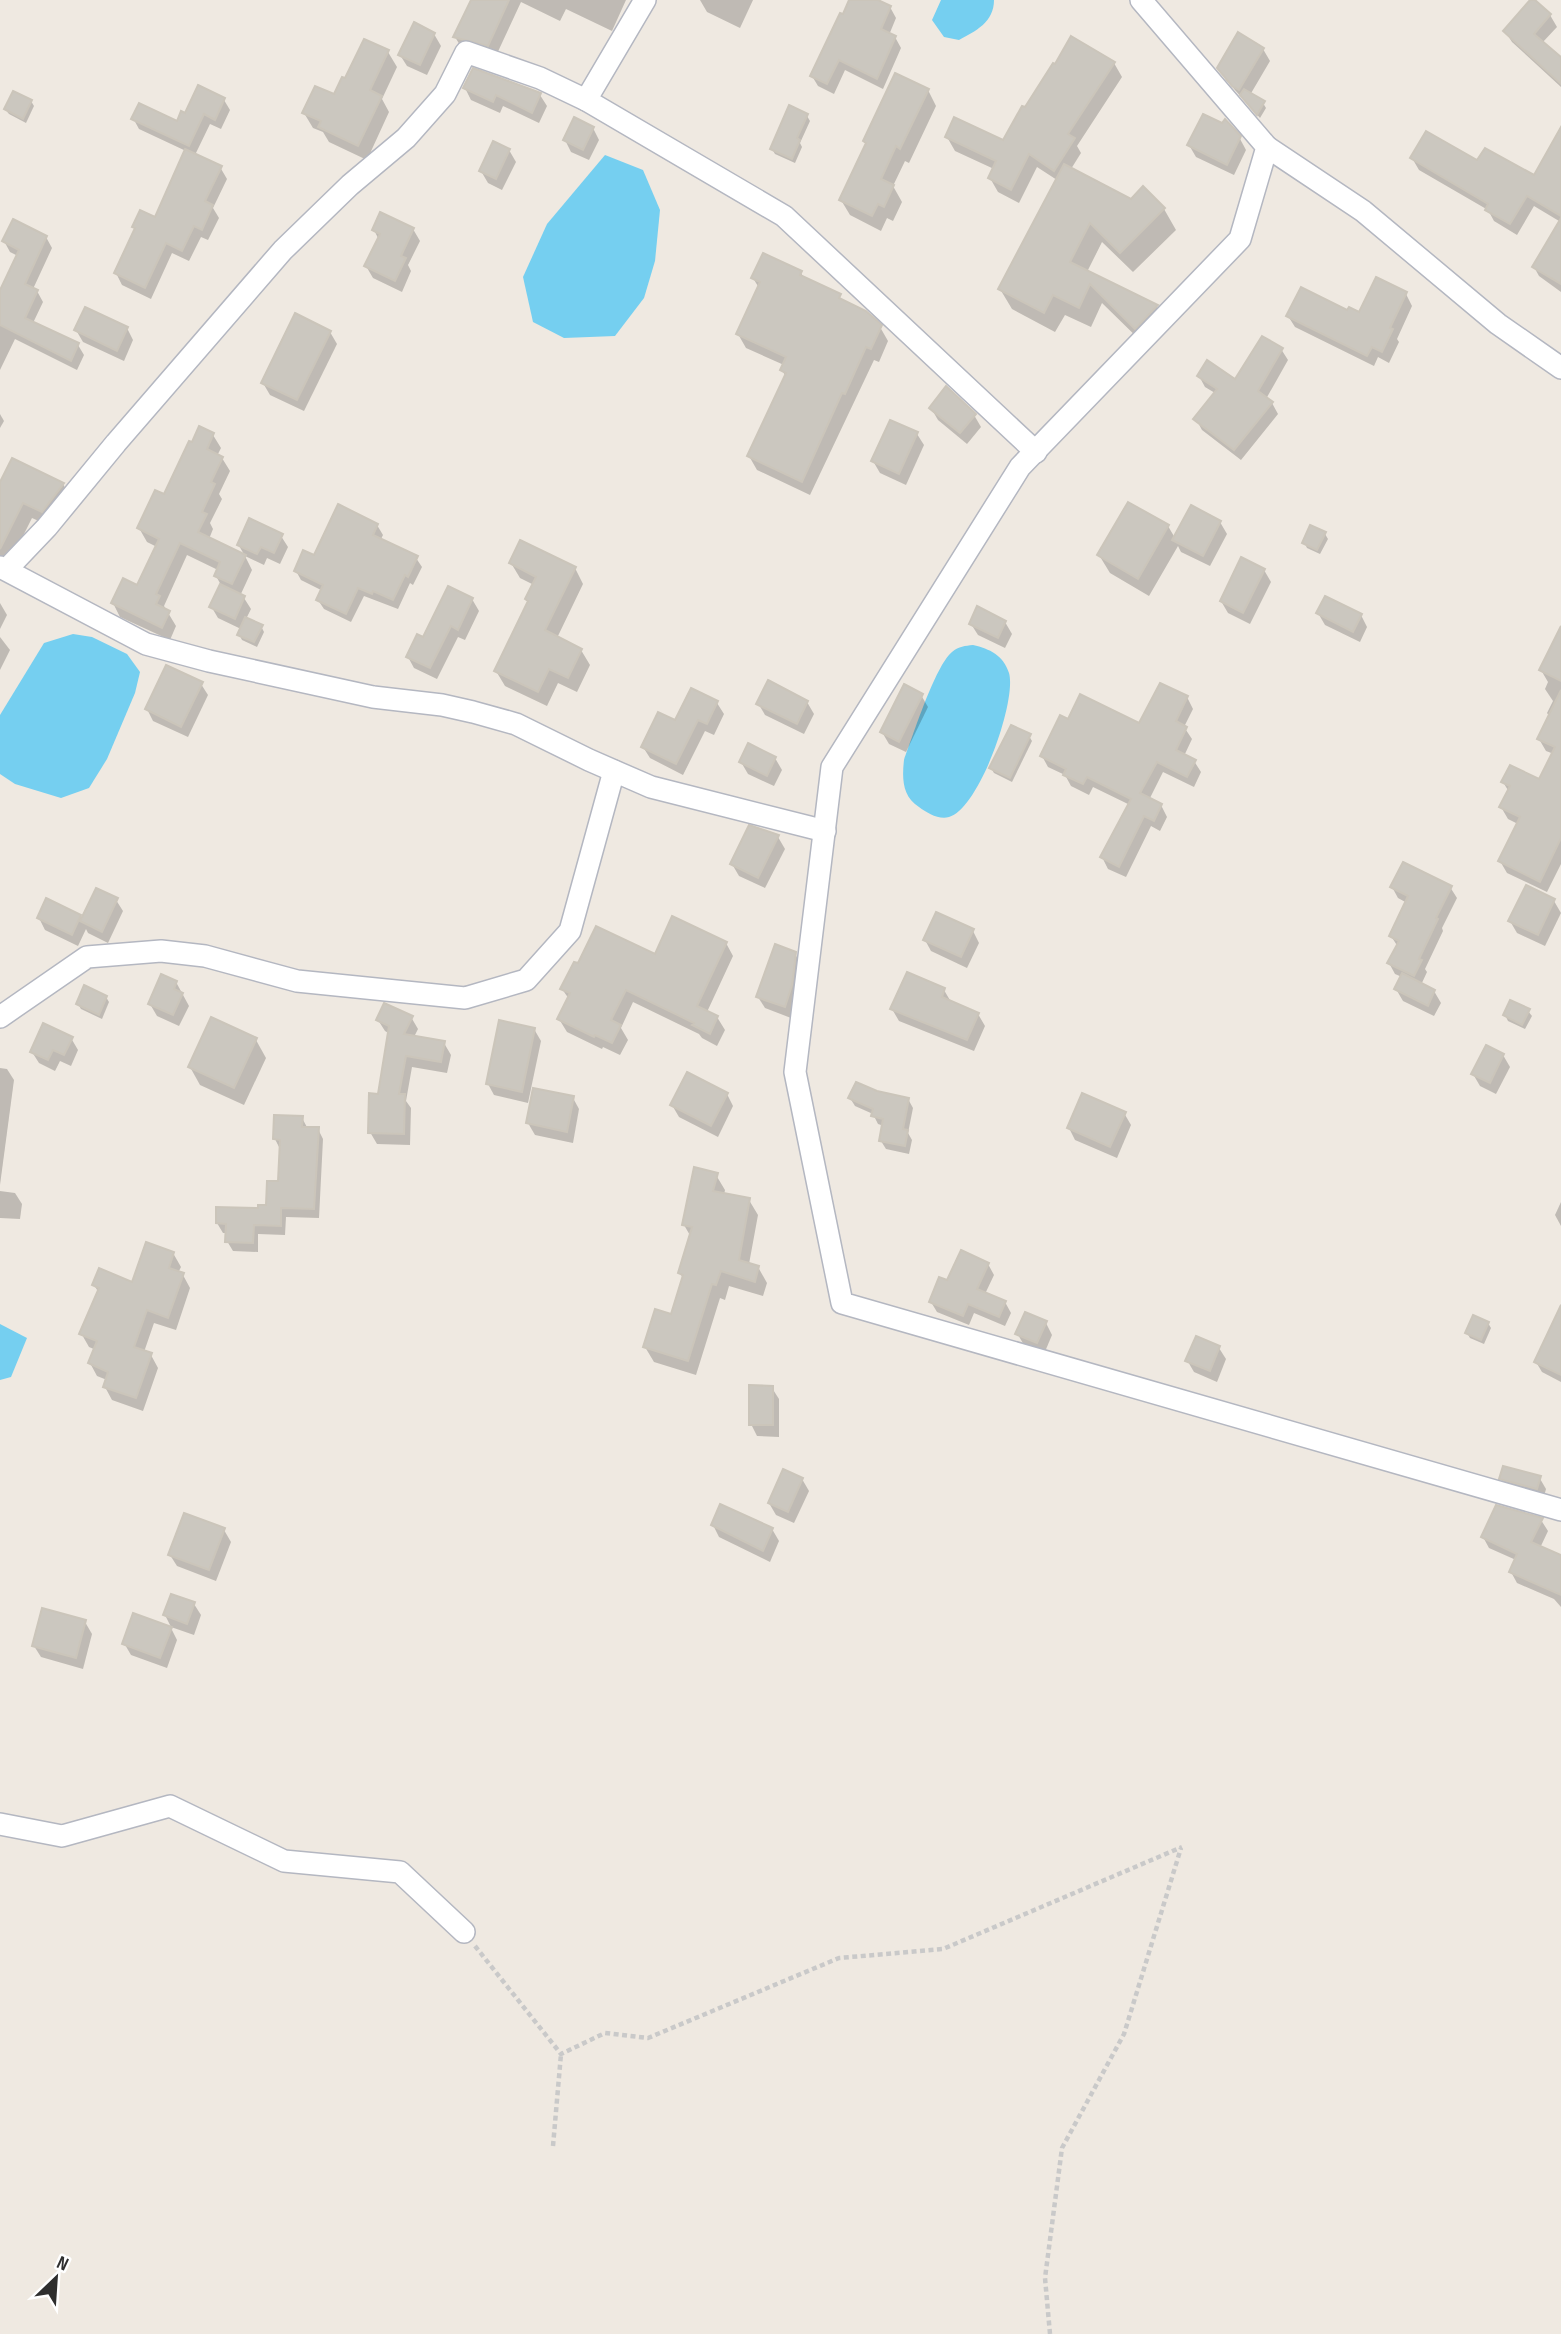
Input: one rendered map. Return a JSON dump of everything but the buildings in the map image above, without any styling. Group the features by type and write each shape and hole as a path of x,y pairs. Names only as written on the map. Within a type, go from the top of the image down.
{"street":[{"path":"586,100 645,0"},
{"path":"1141,0 1267,147 1363,211 1498,324 1561,368"},
{"path":"825,831 651,787 516,724 473,712 442,705 373,697 209,661 146,644 3,568 47,527 283,250 350,185 406,138 445,94 466,52 540,78 586,100 784,216 1035,452"},
{"path":"1267,147 1240,239 1020,467 832,766 795,1072 842,1303 1561,1510"},
{"path":"0,1017 87,957 161,951 205,956 297,981 466,998 526,981 570,930 614,771"},
{"path":"0,1824 62,1836 170,1806 284,1861 400,1872 464,1932"}],"path":[{"path":"561,2054 605,2033 648,2038 839,1958 943,1948 1182,1847 1124,2034 1062,2148 1045,2278 1050,2334"},
{"path":"464,1932 561,2054 553,2146"}],"water":[{"path":"941,0 994,0 987,20 959,40 944,37 932,20"},
{"path":"605,155 643,170 660,210 655,261 644,298 615,336 564,338 533,322 523,277 547,224"},
{"path":"73,634 92,637 127,654 140,672 135,693 107,759 89,788 61,798 15,784 0,774 0,715 44,643"},
{"path":"973,645 995,654 1006,667 1010,687 1007,706 993,752 972,795 961,810 941,818 926,812 909,798 903,780 904,760 925,702 945,660 957,649"},
{"path":"0,1324 27,1338 11,1377 0,1380"}]}
